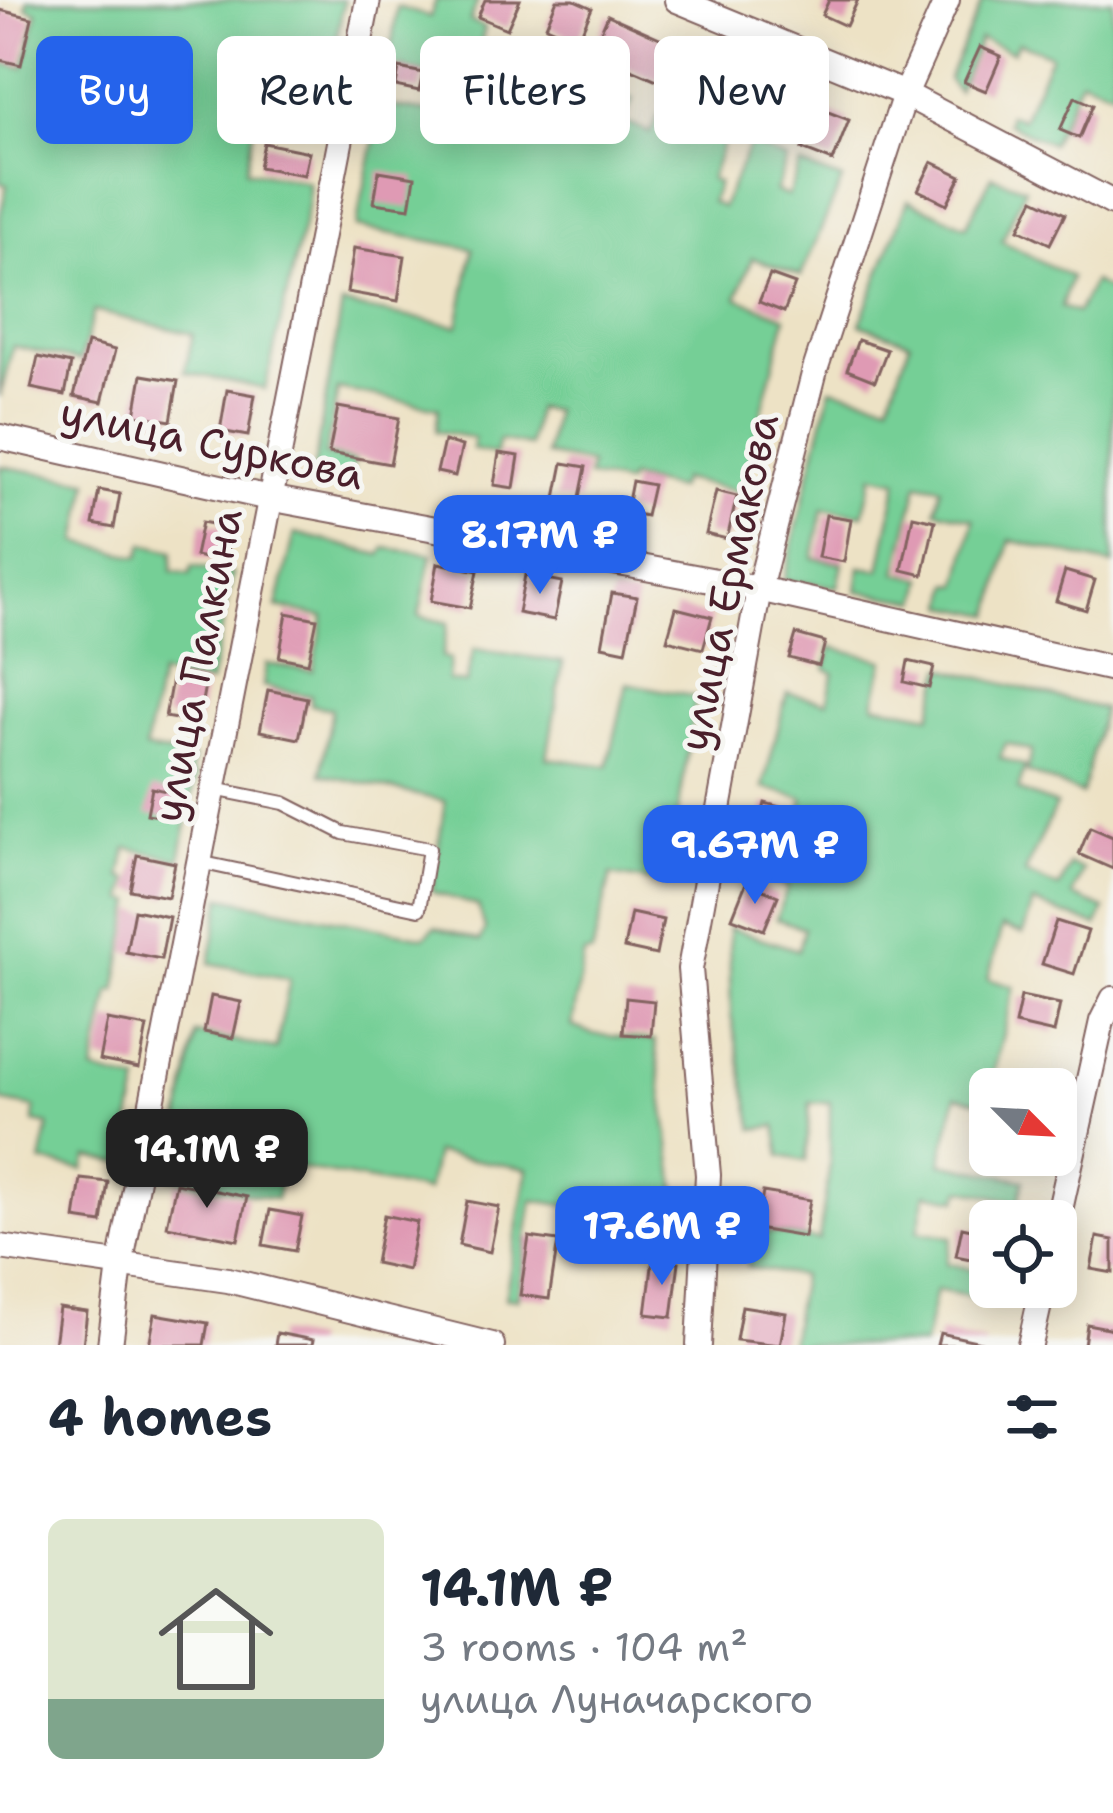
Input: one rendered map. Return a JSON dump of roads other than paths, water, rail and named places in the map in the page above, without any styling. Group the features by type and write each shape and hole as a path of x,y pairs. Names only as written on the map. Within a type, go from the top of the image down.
{"street":[{"name":"улица Палкина","path":"110,1345 120,1266 368,0"},
{"path":"677,0 905,94 1113,203"},
{"name":"улица Ермакова","path":"699,1345 708,1175 690,969 759,589 815,370 905,94 947,0"},
{"name":"улица Суркова","path":"0,437 269,498 759,589 1113,669"},
{"path":"1062,1200 1102,1021 1113,999"},
{"path":"0,1247 228,1280 492,1345"},
{"path":"1030,1345 1038,1308"}],"lane":[{"path":"199,862 418,909 429,849 343,833 284,803 213,789"}]}
